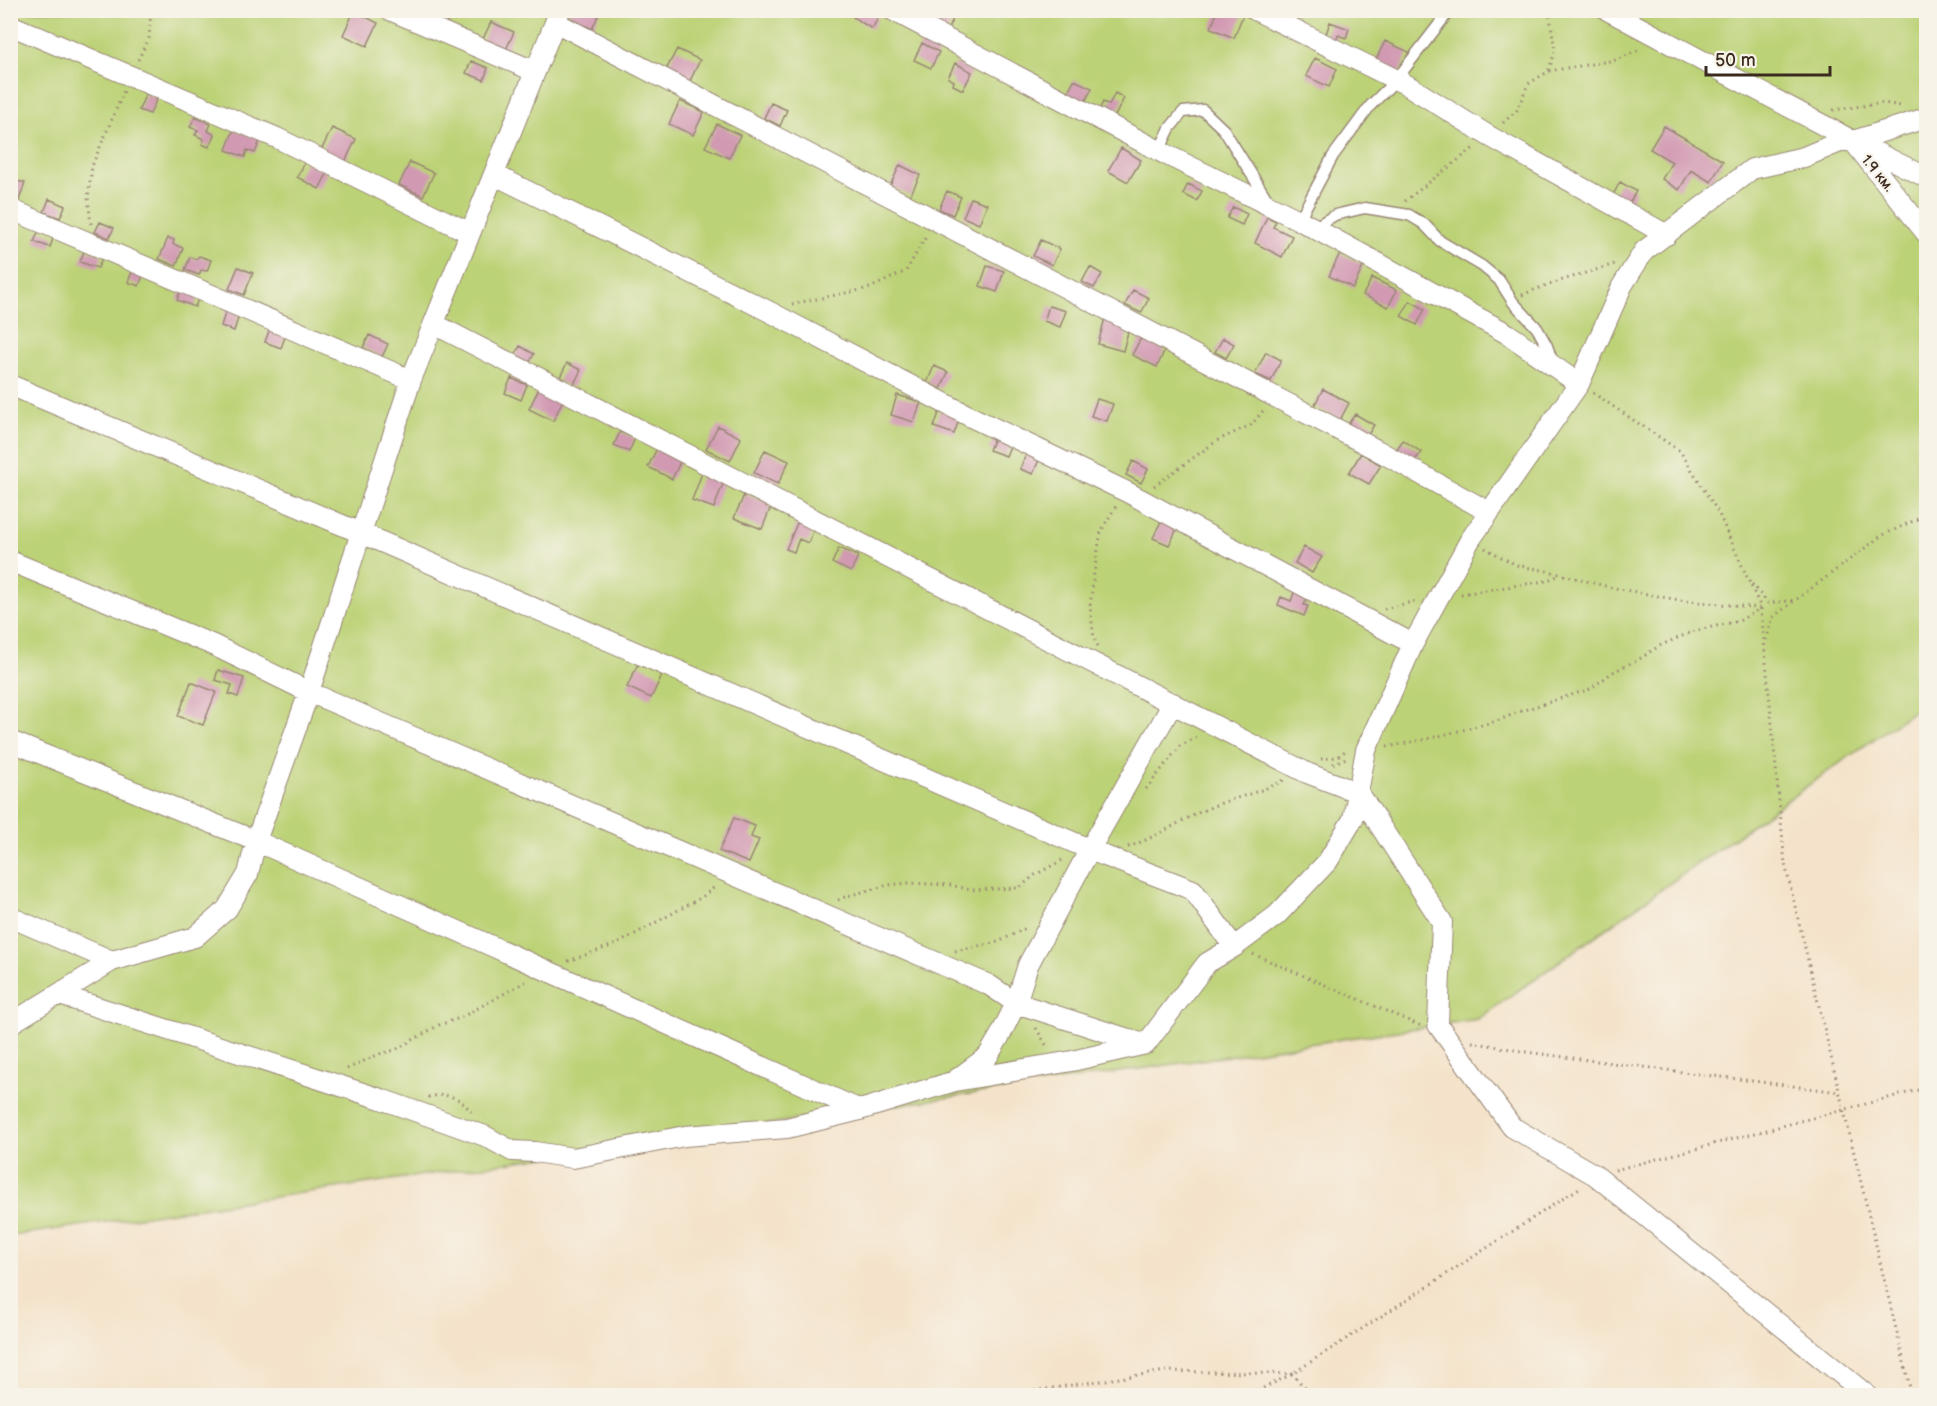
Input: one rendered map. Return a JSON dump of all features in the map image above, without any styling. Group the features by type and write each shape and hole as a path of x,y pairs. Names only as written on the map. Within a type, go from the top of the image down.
{"street":[{"path":"390,10 534,71"},
{"path":"892,10 1159,151 1306,224 1508,334 1579,384"},
{"path":"1255,10 1395,80 1489,136 1667,235"},
{"path":"1607,10 1853,141 1926,177"},
{"path":"10,1024 112,961 195,937 227,909 248,874 256,841 309,692 411,380 557,16 936,220 1274,396 1489,512"},
{"path":"10,25 277,138 470,233"},
{"path":"60,995 381,1100 485,1136 512,1151 573,1158 685,1136 786,1128 860,1110 955,1081 1146,1044 1206,963 1234,947 1277,915 1328,861 1353,819 1366,750 1413,644 1470,540 1579,384 1622,286 1644,251 1752,169 1804,157 1842,141 1853,141 1926,118"},
{"name":"1.9 км.","path":"1853,141 1926,233"},
{"path":"495,175 770,312 970,417 1134,496 1413,644"},
{"path":"10,209 411,380"},
{"path":"434,324 1229,732 1312,766 1359,793 1442,922 1438,1025 1512,1127 1595,1175 1868,1395"},
{"path":"10,386 361,533 1097,853 1193,891 1234,947"},
{"path":"10,561 213,645 309,692 989,985 1016,1003 1146,1044"},
{"path":"955,1081 988,1056 1016,1003 1028,965 1097,853 1173,703"},
{"path":"10,741 256,841 860,1110"},
{"path":"10,917 112,961"}],"lane":[{"path":"1306,224 1333,156 1370,106 1395,80 1450,10"},
{"path":"1159,151 1170,128 1183,112 1203,110 1224,130 1271,206"},
{"path":"1306,224 1365,208 1409,214 1424,224 1440,241 1482,266 1499,280 1512,302 1537,328 1554,366"}],"path":[{"path":"93,244 88,198 92,166 149,38 151,10"},
{"path":"1548,10 1555,51 1549,71"},
{"path":"1391,212 1489,136 1517,110 1528,84 1549,71 1616,60 1662,40"},
{"path":"1803,114 1884,103 1905,106"},
{"path":"770,312 798,302 870,288 906,271 936,220"},
{"path":"1512,302 1520,295 1545,285 1566,281 1618,264"},
{"path":"1579,384 1680,450 1718,512 1761,608 1785,864 1912,1395"},
{"path":"1112,671 1094,638 1090,608 1101,531 1115,506 1156,486 1174,470 1218,440 1251,425 1274,396"},
{"path":"1765,642 1773,618 1881,536 1926,515"},
{"path":"1470,540 1516,565 1609,587 1679,600 1761,608"},
{"path":"1749,581 1768,603 1797,600"},
{"path":"1312,766 1366,750 1407,743 1497,721 1590,689 1613,672 1659,646 1694,631 1738,621 1761,608"},
{"path":"819,911 847,896 888,885 909,883 950,885 971,890 1019,888 1060,860 1148,840 1209,808 1247,793 1266,790 1312,766 1337,757 1365,738 1375,728"},
{"path":"1141,796 1180,746 1206,732 1229,732"},
{"path":"954,951 998,942 1032,925"},
{"path":"1234,947 1447,1038 1526,1052 1839,1092"},
{"path":"1016,1003 1034,1024 1057,1063"},
{"path":"1247,1395 1292,1374 1582,1186 1595,1175 1926,1088"},
{"path":"999,1395 1166,1371 1292,1374 1313,1395"}],"green space":[{"path":"11,11 1926,11 1926,702 1478,1019 11,1236"}],"building":[{"path":"571,10 601,10 592,29 568,17"},
{"path":"857,10 874,10 872,14 878,18 872,29 853,17"},
{"path":"936,10 958,10 946,32 929,24"},
{"path":"1218,10 1244,12 1234,38 1211,28"},
{"path":"354,11 378,23 367,46 343,35"},
{"path":"491,22 514,32 505,52 482,41"},
{"path":"1330,22 1349,29 1346,38 1338,35 1336,41 1325,37"},
{"path":"1385,41 1409,52 1398,76 1374,64"},
{"path":"922,43 939,52 931,68 914,60"},
{"path":"677,49 700,60 689,83 665,72"},
{"path":"1315,58 1337,69 1329,87 1306,76"},
{"path":"471,61 488,68 484,80 466,73"},
{"path":"955,63 972,72 963,90 953,85 954,81 948,78"},
{"path":"1074,80 1092,88 1084,104 1066,95"},
{"path":"146,93 157,98 150,114 139,110"},
{"path":"1115,93 1124,98 1112,122 1097,114 1103,102 1109,105"},
{"path":"680,101 704,112 693,135 669,124"},
{"path":"771,103 787,110 780,126 764,118"},
{"path":"195,117 211,124 208,131 215,135 209,147 202,144 204,139 195,135 198,130 190,127"},
{"path":"717,124 740,135 729,158 705,147"},
{"path":"1664,126 1723,161 1711,182 1691,170 1679,190 1662,179 1672,162 1650,149"},
{"path":"332,128 356,139 345,162 321,151"},
{"path":"234,129 261,138 255,153 247,150 245,157 226,150"},
{"path":"1121,148 1141,160 1128,182 1108,171"},
{"path":"306,161 328,172 319,189 297,177"},
{"path":"410,162 434,173 423,196 399,185"},
{"path":"900,165 920,175 910,196 890,186"},
{"path":"10,179 25,183 19,200 10,197"},
{"path":"1620,182 1636,191 1628,206 1612,197"},
{"path":"1188,184 1202,191 1197,201 1183,194"},
{"path":"947,191 961,197 953,215 939,209"},
{"path":"971,198 987,204 979,224 963,217"},
{"path":"49,199 65,206 60,218 44,212"},
{"path":"1233,207 1247,214 1242,225 1227,218"},
{"path":"1267,217 1276,221 1273,227 1292,236 1282,257 1255,243"},
{"path":"100,222 114,228 109,238 95,232"},
{"path":"39,230 54,236 50,247 34,242"},
{"path":"168,238 174,240 173,244 183,248 176,266 159,259"},
{"path":"1041,240 1060,249 1052,265 1033,256"},
{"path":"85,249 103,255 98,268 80,262"},
{"path":"1340,253 1364,265 1353,288 1329,276"},
{"path":"199,256 211,260 207,271 201,270 199,275 185,270 190,257 196,259"},
{"path":"987,266 1004,271 997,292 980,286"},
{"path":"238,267 253,273 244,295 229,289"},
{"path":"1090,267 1102,274 1094,288 1082,282"},
{"path":"133,269 144,273 139,286 128,282"},
{"path":"1372,278 1397,290 1388,307 1363,295"},
{"path":"181,289 199,296 195,307 177,300"},
{"path":"1133,290 1149,298 1141,313 1125,305"},
{"path":"1410,301 1425,309 1417,325 1401,316"},
{"path":"1049,306 1066,311 1060,327 1044,321"},
{"path":"227,307 240,312 234,331 221,326"},
{"path":"1105,318 1130,324 1123,351 1098,344"},
{"path":"270,328 286,334 281,348 265,342"},
{"path":"369,335 388,344 382,357 363,348"},
{"path":"1141,338 1165,349 1157,367 1132,355"},
{"path":"1223,338 1234,344 1226,358 1215,352"},
{"path":"520,346 534,354 528,365 514,357"},
{"path":"1266,352 1281,360 1271,381 1255,374"},
{"path":"567,363 581,370 572,388 558,381"},
{"path":"934,366 948,372 941,389 927,383"},
{"path":"511,378 527,385 521,400 505,393"},
{"path":"540,386 564,398 553,421 529,409"},
{"path":"1323,389 1349,403 1340,420 1314,406"},
{"path":"897,395 921,402 914,422 891,415"},
{"path":"1097,399 1113,404 1107,421 1091,416"},
{"path":"940,410 960,417 954,434 934,427"},
{"path":"1355,414 1374,425 1366,438 1347,426"},
{"path":"718,426 741,438 730,461 706,449"},
{"path":"620,432 635,438 629,452 614,445"},
{"path":"996,433 1013,439 1006,456 989,450"},
{"path":"1403,440 1421,452 1412,465 1394,453"},
{"path":"659,444 683,456 672,479 648,467"},
{"path":"765,450 789,461 778,484 754,473"},
{"path":"1028,450 1041,455 1033,474 1020,469"},
{"path":"1361,453 1381,465 1369,484 1349,473"},
{"path":"1133,461 1148,469 1141,483 1126,475"},
{"path":"702,473 724,481 714,508 692,500"},
{"path":"745,493 772,504 762,529 734,518"},
{"path":"798,521 815,527 808,543 799,539 794,552 786,549"},
{"path":"1161,521 1177,529 1169,545 1153,538"},
{"path":"1304,547 1322,557 1312,573 1295,563"},
{"path":"839,548 858,556 851,572 832,563"},
{"path":"1295,590 1308,596 1304,605 1308,606 1304,616 1278,605 1281,597 1291,601"},
{"path":"638,664 662,675 651,698 627,687"},
{"path":"218,670 244,678 238,697 229,694 232,685 215,680"},
{"path":"191,682 216,692 203,725 178,716"},
{"path":"734,818 755,826 751,837 759,840 749,863 719,851"}]}
